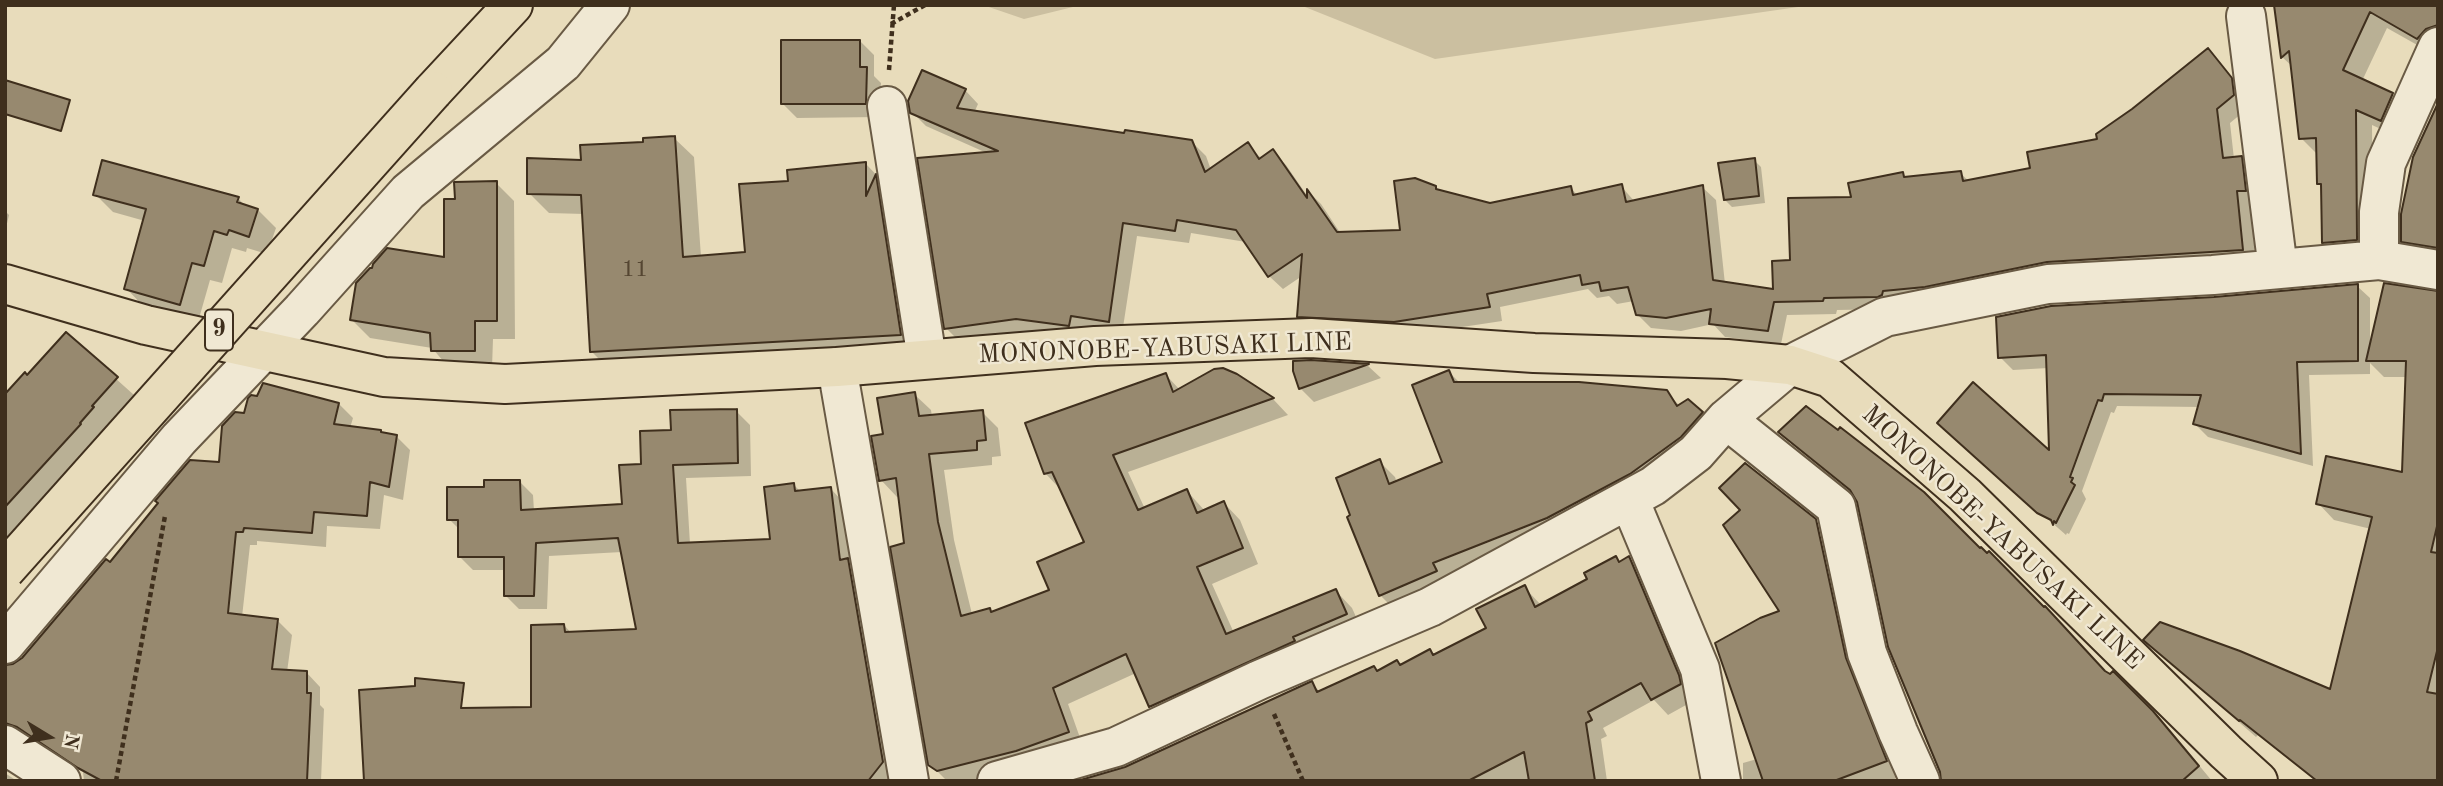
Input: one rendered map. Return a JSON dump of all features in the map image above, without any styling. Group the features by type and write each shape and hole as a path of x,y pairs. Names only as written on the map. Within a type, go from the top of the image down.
{"main road":[{"name":"9","path":"5,570 513,5"},
{"name":"MONONOBE-YABUSAKI LINE","path":"5,284 146,325 384,376 505,384 837,367 1095,346 1311,338 1534,353 1727,359 1790,365 1829,378 1965,495 2258,781"}],"street":[{"path":"5,645 179,439 302,310 408,192 563,63 610,5"},
{"path":"2246,16 2278,269"},
{"path":"2379,260 2379,212 2386,163 2438,47"},
{"path":"887,106 927,359"},
{"path":"997,781 1116,747 1259,680 1430,607 1653,486 1696,453 1726,419 1790,365 1885,317 2035,287 2379,260 2438,270"},
{"path":"837,367 909,781"},
{"path":"1726,419 1836,507 1867,653 1920,781"},
{"path":"1629,499 1700,669 1721,781"},
{"path":"5,745 61,781"}],"path":[{"path":"887,106 894,5"},
{"path":"891,25 925,5"},
{"path":"116,781 166,508"},
{"path":"1259,680 1303,781"}],"shaded area":[{"path":"983,5 1081,5 1024,19"},
{"path":"1300,5 1812,5 1435,59"}],"building":[{"path":"2274,5 2438,5 2438,25 2426,29 2417,39 2370,12 2343,70 2393,93 2381,121 2356,110 2357,240 2322,243 2321,184 2317,184 2316,138 2299,139 2289,51 2281,58"},
{"path":"781,40 860,40 860,67 867,67 866,104 781,104"},
{"path":"2208,48 2232,78 2234,95 2217,109 2223,158 2242,156 2246,191 2237,191 2243,250 2047,262 1925,287 1883,291 1878,297 1774,302 1768,331 1709,324 1711,309 1666,318 1636,315 1628,287 1601,291 1599,282 1582,285 1580,275 1487,294 1490,307 1394,322 1297,317 1302,254 1268,277 1236,230 1177,220 1175,231 1123,223 1109,322 1071,316 1069,326 1016,319 944,329 917,158 998,151 910,113 908,101 922,70 966,89 957,108 1124,133 1125,130 1192,140 1205,172 1248,142 1259,159 1273,149 1307,198 1307,189 1337,232 1400,230 1394,181 1415,178 1436,186 1436,189 1490,203 1571,186 1573,195 1622,184 1626,202 1703,185 1713,280 1773,289 1772,261 1790,260 1788,198 1851,197 1848,183 1903,172 1904,177 1961,171 1963,181 2030,168 2027,152 2097,139 2096,134"},
{"path":"5,80 70,100 61,131 5,114"},
{"path":"2438,103 2438,248 2401,242 2401,214 2413,157"},
{"path":"675,136 683,257 745,252 739,184 788,181 787,170 866,162 866,196 876,174 901,335 590,352 581,195 527,194 527,158 581,160 580,145 643,142 643,138"},
{"path":"1755,158 1759,196 1724,200 1718,163"},
{"path":"102,160 239,197 237,202 258,209 249,237 229,230 227,235 214,231 204,266 192,263 180,305 124,289 146,209 93,195"},
{"path":"497,181 497,321 475,321 475,351 431,351 430,333 350,320 356,283 387,248 444,257 444,199 455,199 454,182"},
{"path":"2384,283 2438,291 2438,522 2431,552 2438,553 2438,647 2427,692 2438,694 2438,781 2317,781 2239,721 2143,640 2160,622 2240,651 2330,689 2372,517 2316,504 2326,456 2402,472 2406,361 2366,361"},
{"path":"2358,284 2358,361 2297,362 2301,454 2193,424 2201,395 2104,394 2102,401 2098,400 2070,477 2075,485 2053,525 2051,520 2037,513 1937,423 1973,382 2049,450 2046,355 1998,358 1996,317 2051,306 2214,297"},
{"path":"66,332 118,377 92,406 94,407 81,424 5,507 5,394 25,372 27,375"},
{"path":"1293,361 1369,364 1299,389"},
{"path":"1223,368 1274,398 1113,455 1138,510 1187,489 1197,513 1224,501 1243,548 1197,567 1226,634 1336,589 1347,614 1293,637 1295,641 1149,707 1126,654 1053,688 1069,732 1016,751 937,771 928,765 890,547 904,543 896,478 879,481 871,436 883,434 877,398 915,392 919,416 983,410 986,440 977,441 977,450 929,454 938,522 961,616 990,608 991,612 1049,590 1037,562 1084,542 1052,472 1044,474 1025,423 1166,373 1173,392 1214,369"},
{"path":"1449,370 1454,382 1579,382 1667,390 1677,406 1688,399 1703,412 1681,437 1630,474 1547,518 1433,563 1437,571 1379,596 1347,517 1350,515 1336,478 1380,459 1389,484 1442,462 1412,385"},
{"path":"263,383 339,403 334,424 381,430 397,435 389,487 370,482 367,516 314,512 312,533 244,528 243,532 236,532 228,613 278,619 272,669 307,671 307,693 311,693 307,781 102,781 17,727 5,723 5,665 13,664 22,658 106,559 110,562 158,503 155,501 190,460 219,462 222,426 235,412 244,413 248,398 251,395 257,396"},
{"path":"1806,406 1838,430 1840,427 1924,492 1980,548 1987,553 1989,551 2105,671 2110,674 2113,671 2153,711 2199,766 2182,781 1941,781 1940,772 1888,647 1857,502 1850,490 1778,432"},
{"path":"737,409 738,463 673,465 678,543 770,539 764,487 794,483 795,491 831,487 840,560 848,558 883,762 868,781 364,781 359,690 415,686 415,678 464,683 461,708 531,707 531,625 564,624 565,632 636,629 618,538 536,543 534,596 504,596 504,557 458,557 458,520 447,520 447,487 484,487 484,480 520,480 521,510 622,504 619,465 641,464 640,431 671,430 670,410"},
{"path":"1745,463 1816,519 1846,658 1887,761 1834,781 1763,781 1715,643 1760,618 1779,611 1723,525 1740,510 1719,488"},
{"path":"1616,556 1619,562 1629,556 1681,684 1651,700 1641,683 1588,712 1592,720 1586,723 1595,781 1529,781 1524,752 1468,781 1077,781 1125,767 1312,681 1317,692 1374,666 1377,671 1397,660 1400,665 1430,649 1433,655 1486,628 1476,609 1525,585 1535,607 1587,579 1584,573"}]}
